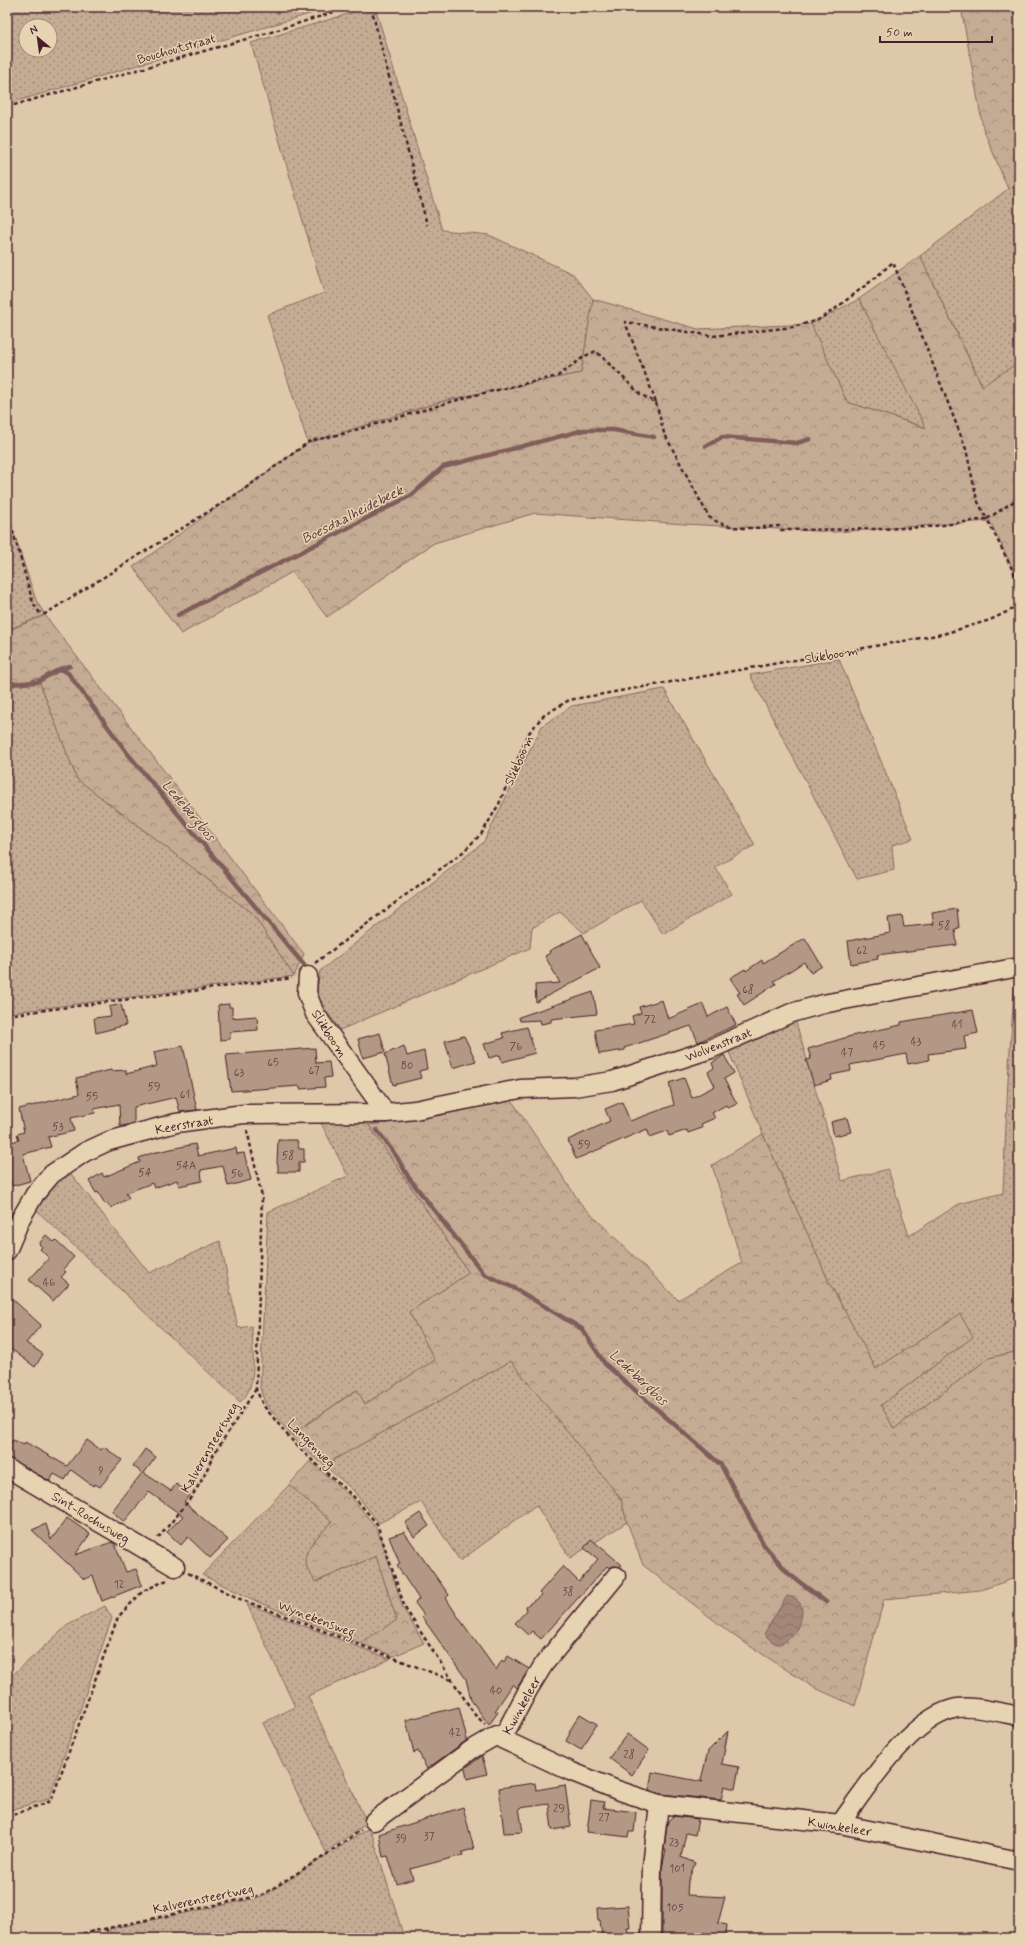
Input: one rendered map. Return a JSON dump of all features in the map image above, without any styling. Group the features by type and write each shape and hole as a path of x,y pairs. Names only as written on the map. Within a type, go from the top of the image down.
{"street":[{"name":"Wolvenstraat","path":"415,1110 520,1089 574,1087 612,1081 711,1049 791,1013 817,1006 1019,967"},
{"name":"Slikboom","path":"308,976 307,993 315,1014 386,1113"},
{"name":"Keerstraat","path":"7,1251 21,1218 35,1194 52,1174 85,1152 109,1141 176,1123 244,1114 386,1113 415,1110"},
{"name":"Sint-Rochusweg","path":"7,1468 148,1551 173,1573"},
{"name":"Kwinkeleer","path":"616,1576 544,1664 528,1690 502,1739 570,1771 616,1790 659,1804 840,1824 1019,1861"},
{"path":"840,1824 885,1761 925,1722 953,1708 980,1709 1019,1716"},
{"name":"Kwinkeleer","path":"374,1820 471,1750 497,1734"},
{"path":"651,1938 652,1867 659,1804"}],"path":[{"name":"Bouchoutstraat","path":"7,107 271,32 350,7"},
{"path":"371,7 427,225"},
{"path":"1019,498 986,518 928,527 781,530 779,526 744,529 721,525 709,517 664,433 656,403 625,322 712,336 792,327 818,320 835,309 893,262 966,448 976,500 986,518 1019,584"},
{"path":"7,510 33,603 39,612 45,614 243,490 310,440 342,434 471,396 558,376 585,356 596,351 636,390 656,403"},
{"name":"Slikboom","path":"308,976 313,964 463,852 482,833 499,804 528,734 543,716 569,700 943,634 990,620 1019,606"},
{"path":"7,1015 308,976"},
{"name":"Langenweg","path":"244,1114 262,1197 256,1389 262,1405 305,1454 354,1497 377,1524 405,1608 475,1715 497,1734"},
{"name":"Kalverensteertweg","path":"148,1551 195,1493 208,1470 212,1457 256,1389"},
{"path":"7,1817 52,1801 118,1617 143,1591 173,1573"},
{"name":"Wynekensweg","path":"173,1573 454,1681"},
{"name":"Kalverensteertweg","path":"62,1938 262,1895 320,1859 374,1820"},
{"path":"106,1928 109,1938"}],"green space":[{"path":"7,7 333,7 7,104"},
{"path":"375,7 442,230 489,235 573,274 593,299 581,373 443,401 308,443 267,315 324,293 251,43"},
{"path":"961,7 1019,7 1019,183 1008,189 983,128"},
{"path":"1019,183 1019,362 983,387 920,256 1008,189"},
{"path":"920,256 982,386 1019,362 1019,582 990,521 835,532 684,524 535,513 434,543 327,617 292,572 181,634 133,567 308,443 443,401 581,373 593,299 698,329 811,324 847,402 926,428 859,299"},
{"path":"859,299 927,428 847,402 811,324"},
{"path":"7,513 36,600 45,615 7,630"},
{"path":"45,615 304,954 294,976 253,914 77,779 38,678 7,688 7,631"},
{"path":"839,659 913,839 892,845 894,870 857,879 750,675"},
{"path":"38,678 77,779 253,914 294,976 7,1013 7,688"},
{"path":"664,689 755,845 715,867 732,894 663,934 641,900 584,933 560,912 532,928 530,948 340,1030 316,996 320,971 483,843 542,726 572,706"},
{"path":"1015,976 1019,976 1019,1351 989,1358 894,1429 881,1405 973,1337 960,1315 876,1369 829,1282 763,1134 729,1052 795,1019 842,1181 888,1169 909,1236 959,1204 1003,1193 1008,1080"},
{"path":"508,1095 581,1204 678,1300 742,1263 712,1165 763,1134 829,1282 876,1369 960,1314 973,1337 881,1405 894,1429 989,1358 1019,1351 1018,1577 981,1590 884,1599 855,1706 813,1687 733,1635 643,1565 627,1522 621,1499 511,1361 324,1465 307,1452 291,1435 357,1390 365,1404 435,1360 409,1312 469,1273 369,1125 415,1119"},
{"path":"319,1119 355,1119 369,1125 469,1273 409,1312 435,1360 365,1404 356,1390 291,1435 265,1403 260,1388 268,1212 348,1176"},
{"path":"68,1170 149,1273 220,1241 238,1328 252,1326 252,1377 246,1396 240,1402 34,1208 51,1184"},
{"path":"511,1361 621,1499 627,1522 570,1558 536,1505 460,1561 421,1502 379,1523 352,1489 324,1465"},
{"path":"310,1461 352,1498 375,1526 383,1544 403,1608 424,1643 394,1656 360,1643 397,1620 376,1556 315,1582 306,1565 305,1559 314,1541 332,1522 289,1485"},
{"path":"289,1485 332,1522 314,1541 305,1559 309,1572 316,1582 376,1556 397,1620 360,1643 258,1602 202,1575"},
{"path":"247,1604 390,1659 308,1696 367,1823 326,1852 263,1723 295,1707"},
{"path":"105,1606 112,1618 49,1799 7,1811 7,1680 68,1625"},
{"path":"369,1828 404,1938 112,1938 109,1929 262,1897"}],"water":[{"path":"787,1596 796,1600 801,1606 802,1614 796,1631 790,1638 777,1644 764,1634"}],"building":[{"path":"957,909 959,928 955,929 957,945 877,955 878,959 851,964 848,941 890,933 888,918 902,916 904,927 934,924 932,913"},
{"path":"582,934 600,968 536,1002 535,985 560,983 545,956 550,953 549,951"},
{"path":"805,938 822,966 811,973 804,962 774,981 776,984 744,1005 737,994 740,993 730,978 745,969 746,971 762,960 763,963"},
{"path":"593,992 597,1014 551,1019 551,1022 541,1024 540,1020 520,1021 519,1017"},
{"path":"662,1000 668,1019 703,1004 708,1017 727,1007 736,1025 698,1042 691,1026 624,1048 625,1050 599,1054 595,1030 634,1024 632,1016 641,1013 639,1007"},
{"path":"121,1004 126,1025 96,1033 94,1018 111,1016 109,1007"},
{"path":"229,1004 229,1007 232,1007 232,1018 257,1016 258,1030 230,1032 230,1039 220,1040 218,1005"},
{"path":"973,1010 978,1033 964,1036 966,1049 928,1054 929,1060 908,1064 906,1054 850,1065 851,1071 831,1075 832,1080 814,1085 806,1060 811,1059 808,1049 851,1036 901,1025 901,1022"},
{"path":"527,1027 535,1053 502,1062 500,1055 489,1058 484,1044 504,1038 502,1033"},
{"path":"380,1033 385,1052 363,1058 358,1039"},
{"path":"464,1036 476,1061 453,1068 445,1041"},
{"path":"183,1046 197,1110 180,1112 176,1097 134,1107 134,1123 123,1126 120,1126 119,1104 94,1109 95,1113 71,1118 74,1131 48,1137 51,1147 23,1154 30,1181 12,1186 9,1175 7,1176 7,1143 19,1140 17,1134 24,1132 19,1109 79,1094 76,1078 111,1070 126,1070 126,1074 157,1066 154,1052"},
{"path":"404,1046 407,1056 424,1051 427,1069 419,1071 421,1078 393,1085 385,1054"},
{"path":"315,1048 316,1063 329,1062 331,1077 324,1078 325,1087 300,1089 300,1086 231,1091 226,1055"},
{"path":"724,1055 734,1073 724,1079 737,1104 728,1108 726,1105 712,1113 715,1118 701,1124 702,1128 688,1133 687,1130 669,1136 667,1131 650,1137 647,1129 576,1159 568,1140 610,1121 605,1109 622,1102 630,1121 674,1105 669,1083 684,1078 692,1098 715,1086 708,1072 714,1068 712,1063"},
{"path":"847,1118 851,1132 834,1136 831,1122"},
{"path":"278,1140 297,1140 299,1149 304,1149 304,1162 299,1162 299,1172 278,1172"},
{"path":"195,1144 198,1156 236,1148 237,1154 244,1153 251,1180 228,1186 223,1166 201,1170 202,1181 179,1186 177,1180 154,1188 152,1183 126,1193 129,1198 111,1208 107,1203 105,1204 98,1192 96,1193 89,1181 102,1173 104,1177 140,1162 139,1158 152,1153"},
{"path":"46,1235 54,1242 56,1240 74,1257 63,1269 66,1272 61,1277 69,1284 53,1301 29,1280 49,1258 40,1249 42,1247 39,1244"},
{"path":"7,1294 41,1325 26,1343 43,1354 35,1367 7,1346"},
{"path":"13,1440 24,1445 25,1442 67,1466 87,1440 101,1450 104,1447 122,1460 100,1487 95,1484 93,1486 71,1470 65,1480 54,1474 50,1481 7,1458 7,1441 11,1443"},
{"path":"145,1449 156,1457 144,1473 171,1491 176,1484 190,1494 184,1502 228,1540 210,1558 188,1537 181,1545 167,1532 183,1516 149,1492 124,1522 112,1511 142,1473 133,1466"},
{"path":"420,1513 429,1526 414,1537 405,1523"},
{"path":"67,1518 90,1534 75,1555 112,1542 115,1544 126,1572 136,1569 142,1585 102,1601 93,1576 84,1579 32,1530 46,1524 51,1540"},
{"path":"404,1532 449,1595 446,1598 456,1614 496,1670 502,1660 504,1662 508,1656 529,1669 517,1688 513,1684 495,1711 498,1712 489,1725 471,1700 466,1679 422,1617 424,1615 415,1603 419,1599 397,1566 400,1564 389,1537"},
{"path":"591,1539 622,1565 620,1567 613,1566 609,1568 607,1566 541,1639 532,1631 528,1635 515,1623 527,1610 526,1606 542,1595 539,1593 563,1566 579,1582 598,1559 584,1548"},
{"path":"459,1707 467,1740 427,1769 418,1751 414,1753 406,1720"},
{"path":"580,1714 597,1724 581,1750 566,1741 570,1733 569,1732"},
{"path":"728,1731 722,1764 739,1767 735,1789 724,1786 721,1800 661,1794 649,1790 652,1772 703,1782 701,1780 708,1751"},
{"path":"627,1734 649,1750 632,1775 609,1758"},
{"path":"482,1756 487,1774 467,1779 465,1768"},
{"path":"535,1783 536,1790 565,1785 571,1827 552,1830 549,1804 519,1808 523,1832 504,1833 499,1788"},
{"path":"591,1800 604,1802 603,1808 636,1812 634,1832 629,1832 628,1837 587,1832"},
{"path":"463,1807 474,1849 462,1852 463,1855 410,1869 413,1879 397,1884 388,1856 383,1857 379,1834"},
{"path":"673,1816 698,1819 695,1835 686,1833 681,1857 695,1863 688,1881 687,1895 725,1897 718,1923 727,1925 726,1936 704,1934 704,1938 662,1938 662,1868 666,1850 664,1850 667,1825 668,1821"},
{"path":"628,1906 630,1928 627,1928 628,1934 602,1937 597,1908"}],"waterway":[{"name":"Boesdaalheidebeek","path":"178,615 412,495 443,467 584,430 613,430 654,437"},
{"name":"Boesdaalheidebeek","path":"706,446 722,437 797,443 810,439"},
{"name":"Boesdaalheidebeek","path":"7,684 37,682 60,669 70,666"},
{"name":"Ledebergbos","path":"60,669 68,673 128,754 304,965"},
{"name":"Ledebergbos","path":"377,1130 397,1157 409,1178 484,1274 514,1288 582,1329 605,1364 721,1465 764,1545 789,1574 826,1602"}]}
